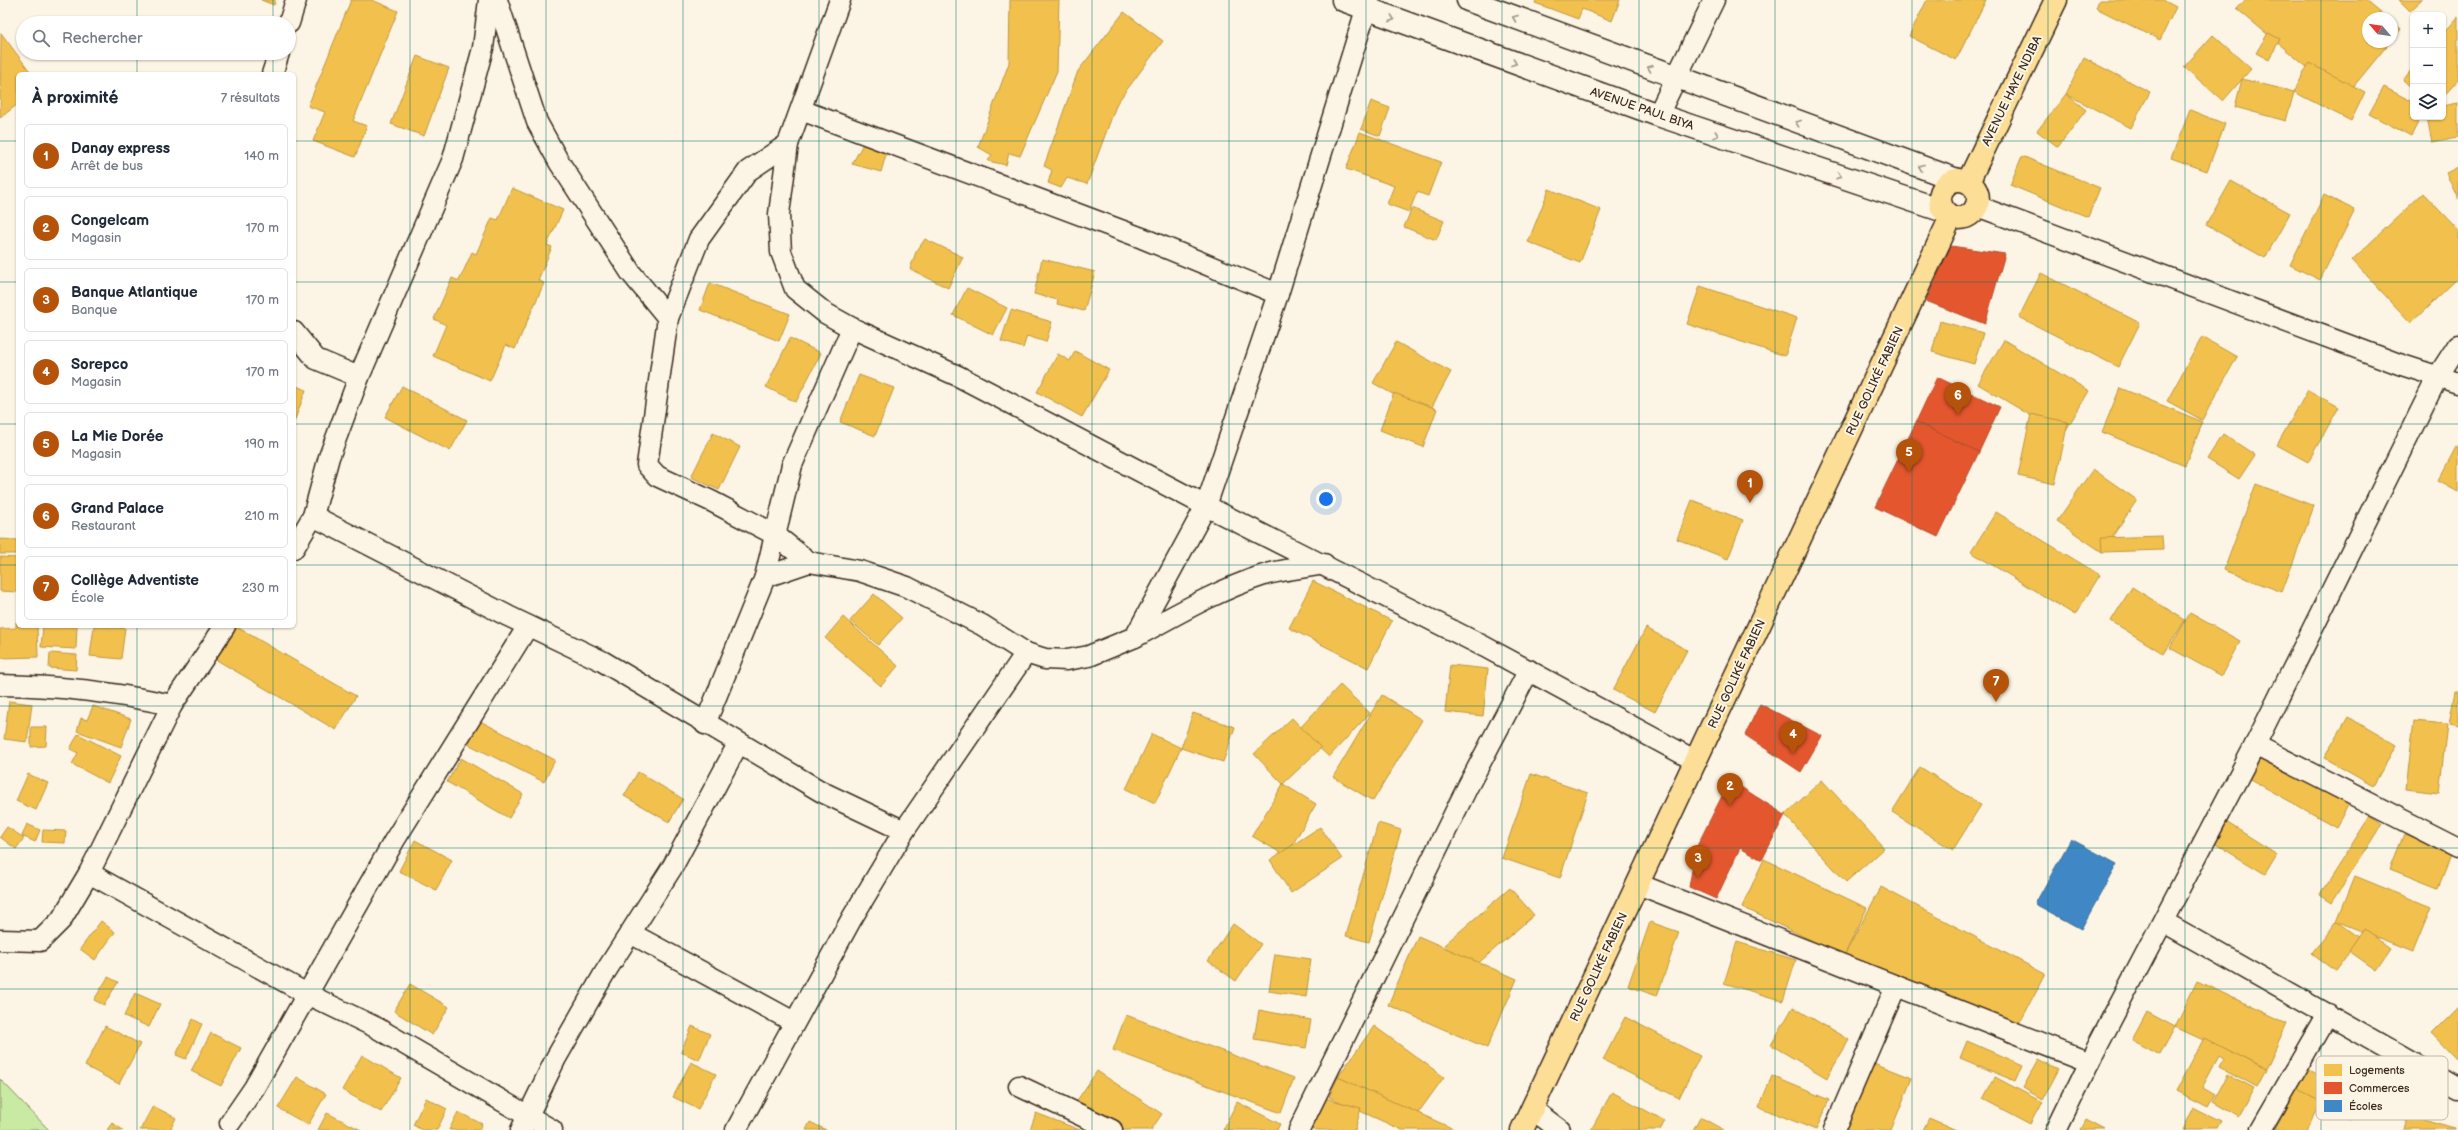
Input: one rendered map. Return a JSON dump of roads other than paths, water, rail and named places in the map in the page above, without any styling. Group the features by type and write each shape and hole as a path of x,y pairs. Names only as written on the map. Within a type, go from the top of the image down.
{"highway":[{"name":"AVENUE HAYE NDIBA","path":"1963,181 2056,0"},
{"path":"1963,181 1976,190 1977,206 1967,217 1948,214 1940,200 1941,194 1947,185 1963,181"},
{"name":"RUE GOLIKÉ FABIEN","path":"1522,1130 1696,761 1948,214"}],"street":[{"path":"291,16 296,0"},
{"path":"296,545 313,516 328,457 359,377 453,159 483,48 489,0"},
{"path":"497,0 537,122 559,162 631,273 668,318"},
{"path":"840,0 788,144 779,214 781,252 795,289 825,313 852,328 958,376 1206,506 1324,564 1529,670 1696,761"},
{"name":"AVENUE PAUL BIYA","path":"1342,0 1368,5 1658,115 1948,214"},
{"path":"1468,0 1675,78 1963,181"},
{"path":"1658,115 1714,0"},
{"path":"1135,637 1206,506 1278,294 1368,5"},
{"path":"273,72 277,60"},
{"path":"801,110 1120,229 1278,294"},
{"path":"788,144 748,171 698,239 668,318 646,465 657,476 711,501 774,534 809,562 860,571 907,587 982,625 1026,653 1045,659 1067,660 1089,656 1135,637 1231,587 1266,575 1324,564"},
{"path":"1977,206 2399,364 2458,383"},
{"path":"705,724 765,577 774,534 792,465 852,328"},
{"path":"296,334 316,359 359,377"},
{"path":"2056,1130 2089,1062 2164,922 2255,745 2438,376 2458,345"},
{"path":"313,516 528,626 602,661 738,744 822,792 904,831"},
{"path":"765,577 809,562"},
{"path":"230,1123 254,1088 394,841 528,626"},
{"path":"0,940 40,941 61,920 89,873 172,705 224,628"},
{"path":"736,1130 794,1022 904,831 1026,653"},
{"path":"1299,1130 1467,788 1529,670"},
{"path":"0,685 54,686 115,692 172,705"},
{"path":"525,1124 560,1052 604,974 632,934 677,859 738,744"},
{"path":"2255,745 2458,848"},
{"path":"89,873 307,994 377,1028 525,1124 552,1130"},
{"path":"1638,884 2089,1062"},
{"path":"2164,922 2401,1056"},
{"path":"632,934 794,1022"},
{"path":"1834,1130 1896,986"},
{"path":"2260,1130 2328,1014"},
{"path":"2448,1083 2458,1089"},
{"path":"1019,1086 1112,1130"},
{"path":"1532,1109 1560,1130"}],"place":[{"name":"Grand Palace","path":"1958,415"},
{"name":"La Mie Dorée","path":"1909,472"},
{"name":"Danay express","path":"1750,503"},
{"name":"Collège Adventiste","path":"1996,702"},
{"name":"Sorepco","path":"1793,754"},
{"name":"Congelcam","path":"1730,806"},
{"name":"Banque Atlantique","path":"1698,878"}]}
